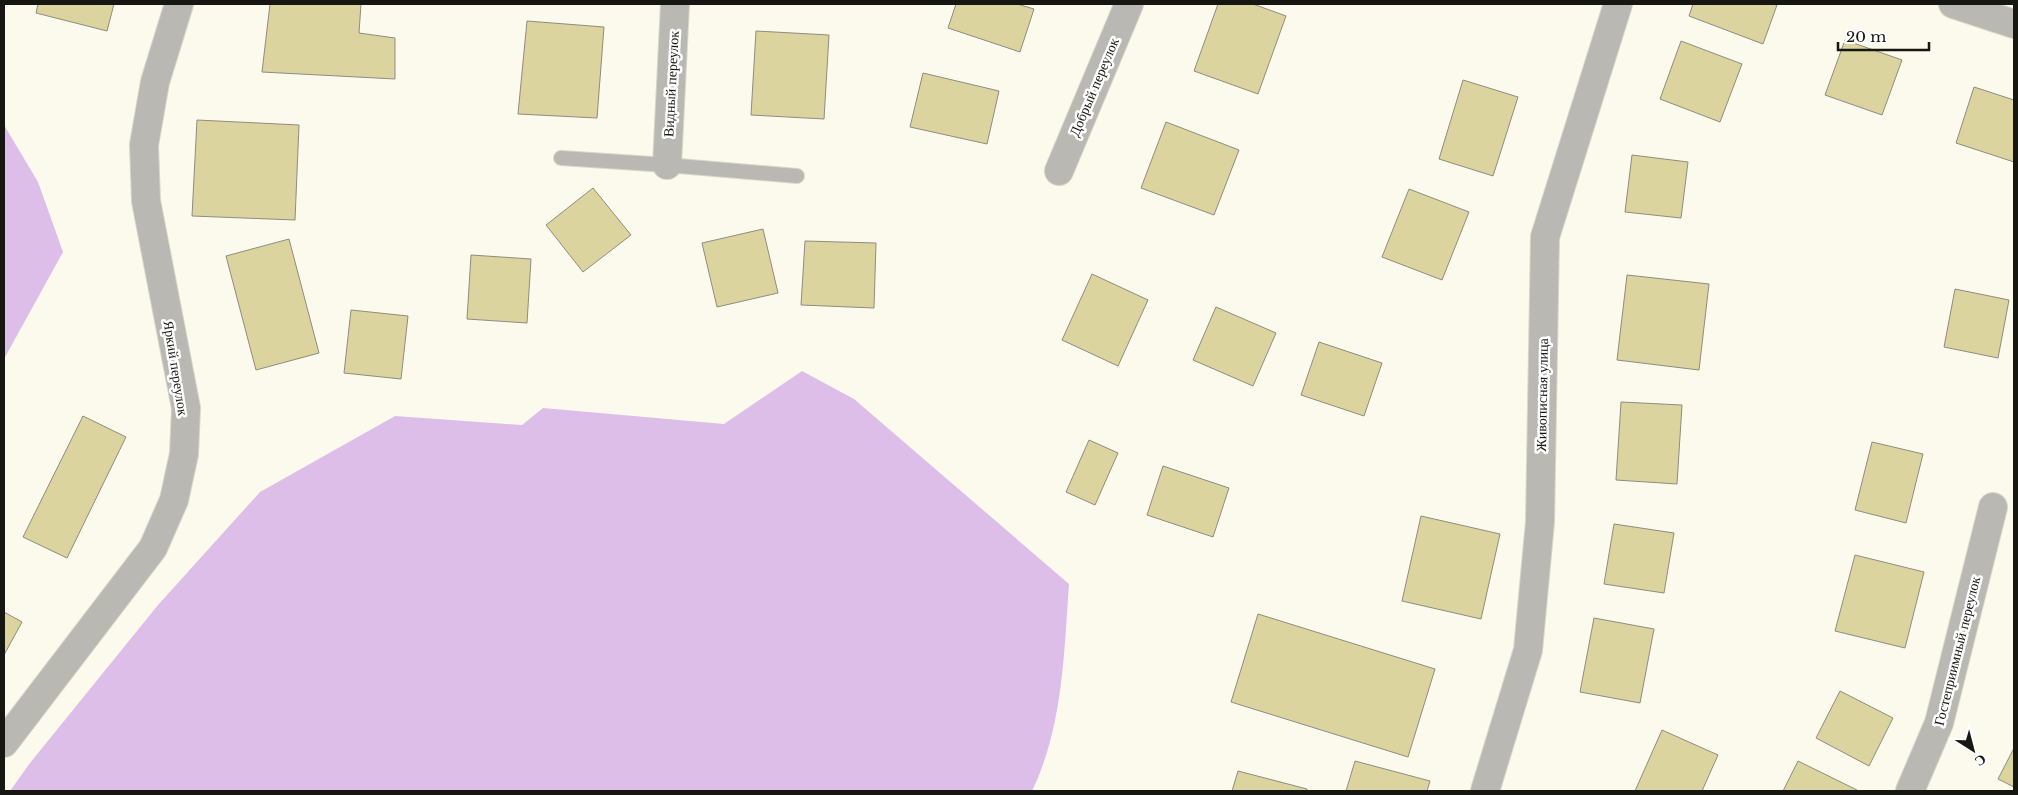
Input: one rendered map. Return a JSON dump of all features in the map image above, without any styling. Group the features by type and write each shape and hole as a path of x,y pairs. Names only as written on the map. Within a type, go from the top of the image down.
{"street":[{"name":"Яркий переулок","path":"4,743 153,548 174,500 184,454 186,408 146,201 144,145 154,82 179,4"},
{"name":"Видный переулок","path":"667,164 675,4"},
{"name":"Добрый переулок","path":"1059,171 1129,4"},
{"name":"Живописная улица","path":"1485,791 1528,650 1540,522 1545,237 1618,4"},
{"path":"1953,4 2014,24"},
{"name":"Гостеприимный переулок","path":"1910,791 1939,724 1993,507"}],"lane":[{"path":"561,158 667,164 797,176"}],"shaded area":[{"path":"4,125 38,182 63,252 4,359"},
{"path":"802,371 854,399 1069,584 1063,663 1056,716 1042,767 1032,791 10,791 30,763 158,605 260,492 395,416 522,425 543,408 724,424"}],"building":[{"path":"38,4 114,4 107,31 36,13"},
{"path":"270,4 361,4 359,33 395,38 395,79 262,72"},
{"path":"956,4 1017,4 1034,9 1020,52 948,28"},
{"path":"1218,4 1253,4 1286,16 1258,94 1194,71"},
{"path":"1693,4 1777,5 1763,44 1689,16"},
{"path":"527,21 604,27 597,118 518,114"},
{"path":"756,31 829,35 824,119 751,115"},
{"path":"1845,40 1902,60 1882,115 1825,95"},
{"path":"1681,41 1742,64 1720,122 1660,99"},
{"path":"923,73 999,91 987,144 910,127"},
{"path":"1463,80 1518,97 1493,176 1439,159"},
{"path":"1974,87 2014,100 2014,162 1956,143"},
{"path":"197,120 299,125 295,220 192,216"},
{"path":"1166,122 1239,150 1214,215 1141,188"},
{"path":"1632,155 1688,162 1681,218 1625,212"},
{"path":"593,188 631,235 583,272 546,225"},
{"path":"1409,189 1469,212 1442,280 1382,257"},
{"path":"763,229 778,293 717,307 702,243"},
{"path":"289,239 319,353 256,370 226,256"},
{"path":"805,241 876,243 874,308 801,305"},
{"path":"471,255 531,259 527,323 467,319"},
{"path":"1092,274 1148,300 1118,366 1062,340"},
{"path":"1627,275 1709,284 1699,370 1617,360"},
{"path":"1955,289 2009,300 1998,358 1944,347"},
{"path":"1216,307 1276,333 1253,386 1193,360"},
{"path":"351,310 408,316 401,379 344,373"},
{"path":"1319,342 1382,363 1364,416 1301,395"},
{"path":"1621,402 1682,405 1677,484 1616,480"},
{"path":"83,416 126,437 67,558 23,537"},
{"path":"1089,440 1118,453 1095,505 1066,492"},
{"path":"1872,442 1923,454 1906,523 1855,510"},
{"path":"1163,466 1229,488 1213,537 1147,515"},
{"path":"1421,516 1500,534 1481,619 1402,601"},
{"path":"1614,524 1674,533 1664,593 1604,584"},
{"path":"1855,555 1924,572 1905,648 1835,631"},
{"path":"4,612 22,622 4,655"},
{"path":"1258,614 1435,669 1408,757 1231,702"},
{"path":"1594,618 1654,629 1640,703 1580,692"},
{"path":"1840,691 1893,718 1869,766 1816,738"},
{"path":"1662,730 1718,755 1702,791 1635,791"},
{"path":"2014,748 2014,787 1998,779"},
{"path":"1355,761 1430,781 1427,791 1346,791"},
{"path":"1798,761 1857,790 1783,791"},
{"path":"1238,771 1307,789 1307,791 1232,791"}]}
